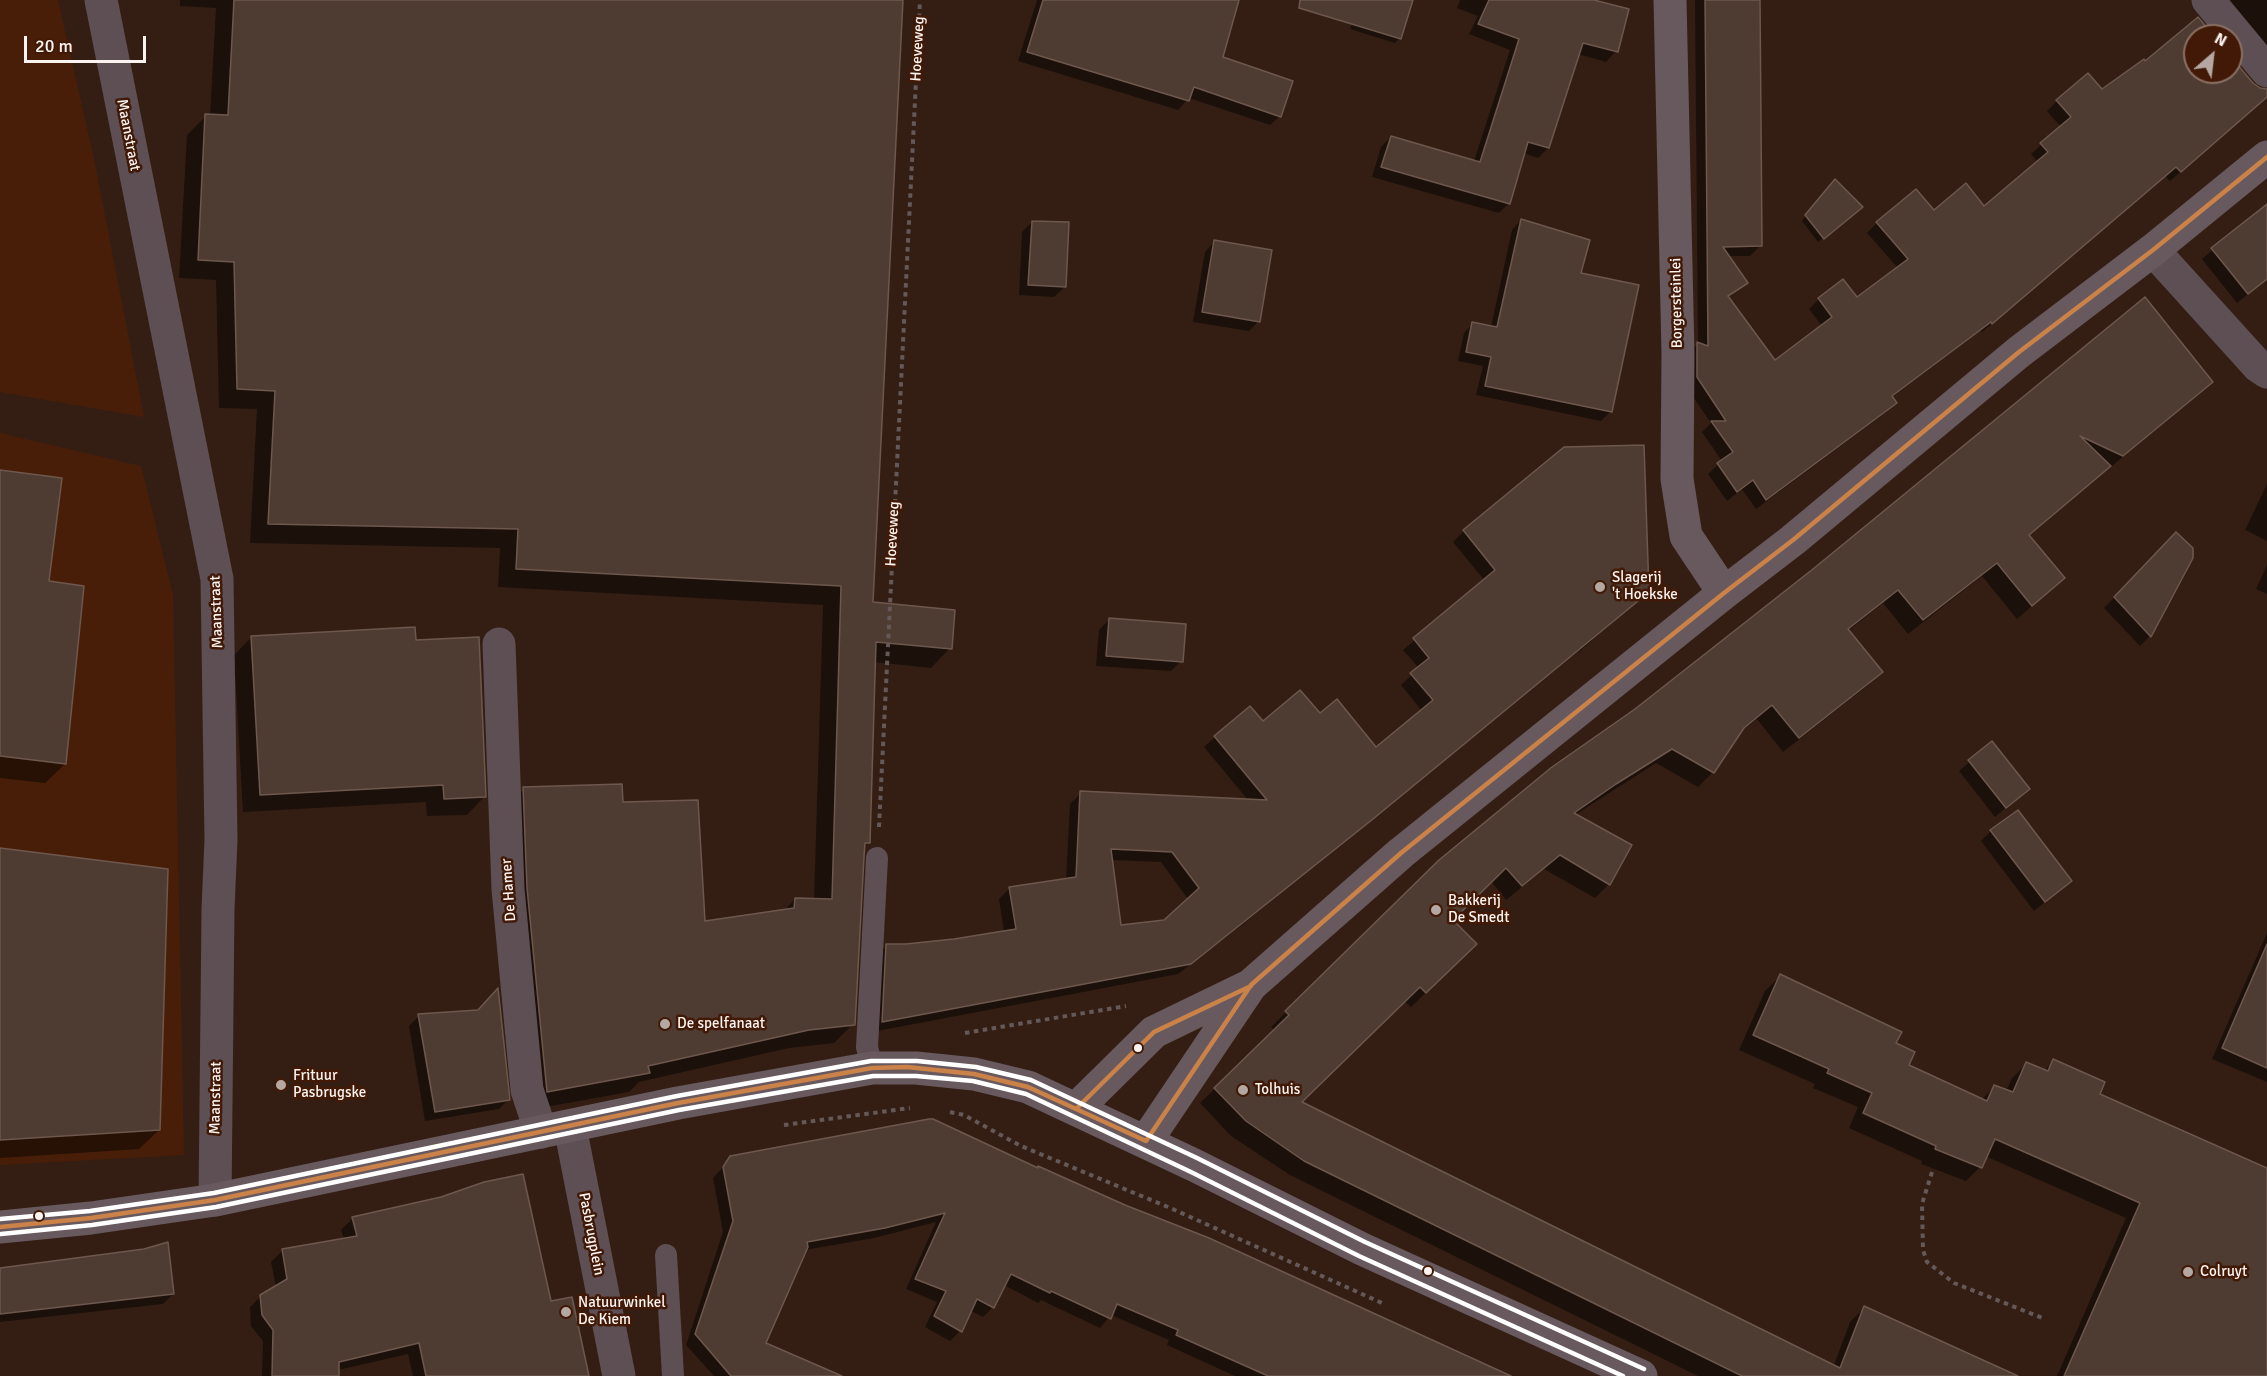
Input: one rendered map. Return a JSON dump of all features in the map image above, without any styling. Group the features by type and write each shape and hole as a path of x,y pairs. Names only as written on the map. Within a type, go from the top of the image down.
{"street":[{"name":"Maanstraat","path":"101,0 218,579 221,840 218,909 215,1200"},
{"name":"Borgersteinlei","path":"1670,0 1678,354 1677,479 1686,536 1724,593"},
{"path":"2208,0 2267,71"},
{"path":"1146,1141 1251,986 1401,853 1793,540 2019,352 2153,250 2267,157"},
{"path":"2153,250 2258,366 2267,372"},
{"name":"De Hamer","path":"499,644 508,889 526,1090 556,1130"},
{"path":"1077,1108 1154,1032 1251,986"},
{"path":"0,1227 91,1218 215,1200 678,1103 872,1068 907,1067 974,1074 1028,1087 1146,1141 1362,1249 1641,1376"},
{"name":"Pasbrugplein","path":"556,1130 619,1376"}],"lane":[{"path":"872,1068 867,1047 877,858"},
{"path":"666,1255 672,1376"}],"path":[{"name":"Hoeveweg","path":"877,858 920,0"},
{"path":"958,1034 1134,1005"},
{"path":"943,1111 964,1115 1021,1146 1167,1207 1384,1304"},
{"path":"1932,1173 1922,1204 1923,1250 1927,1262 1954,1283 2045,1319"}],"shaded area":[{"path":"0,0 58,0 95,164 144,417 0,392"},
{"path":"0,433 141,466 173,595 184,1155 0,1165"}],"building":[{"path":"234,0 903,0 873,602 955,610 952,649 876,642 870,843 865,843 855,1025 809,1030 648,1066 650,1073 547,1092 527,888 523,787 622,784 623,802 698,800 705,921 794,908 795,898 832,899 841,586 516,569 518,529 268,524 275,391 237,389 234,262 198,260 205,114 228,115"},
{"path":"1043,0 1239,0 1223,57 1293,81 1281,117 1194,87 1189,101 1027,52"},
{"path":"1300,0 1413,0 1401,39 1299,8"},
{"path":"1489,0 1594,0 1629,9 1618,52 1583,43 1549,148 1528,142 1510,204 1381,167 1391,136 1480,162 1519,39 1478,24"},
{"path":"1705,0 1760,0 1762,246 1723,247 1748,283 1728,296 1775,360 1832,317 1818,298 1843,279 1857,297 1908,259 1876,222 1916,189 1934,210 1966,183 1984,206 2048,152 2040,143 2071,117 2056,100 2088,73 2102,89 2144,59 2145,61 2183,29 2183,84 2243,84 2243,71 2253,83 2260,88 2267,89 2267,97 2181,172 2176,167 1992,324 1991,322 1892,396 1897,403 1766,500 1753,480 1737,492 1717,463 1733,452 1711,421 1726,421 1697,377 1697,342 1708,346"},
{"path":"2198,17 2204,24 2190,24"},
{"path":"1835,179 1863,207 1824,239 1805,215"},
{"path":"2267,204 2267,279 2248,294 2211,248"},
{"path":"1521,219 1590,240 1581,273 1639,285 1612,412 1485,386 1491,357 1466,352 1472,322 1497,327"},
{"path":"1032,221 1069,222 1066,287 1028,285"},
{"path":"1214,240 1272,250 1260,322 1202,312"},
{"path":"2145,297 2213,382 2123,456 2080,436 2111,466 2029,535 2065,578 2032,606 1997,563 1923,620 1898,590 1848,629 1883,672 1799,738 1772,705 1744,728 1714,773 1672,749 1574,813 1632,845 1610,885 1560,855 1522,886 1506,868 1453,920 1477,944 1426,993 1420,987 1302,1102 1840,1368 1864,1306 2018,1376 1742,1376 1304,1161 1246,1121 1214,1088 1289,1015 1285,1011 1439,860 1552,767 1635,709 1813,569"},
{"path":"1644,445 1649,592 1373,819 1191,964 882,1022 886,944 954,939 1016,929 1009,887 1076,877 1080,791 1267,800 1214,736 1250,706 1263,721 1300,690 1320,713 1337,699 1376,747 1433,700 1410,673 1429,658 1413,638 1495,570 1463,530 1564,447","holes":["1111,849 1172,852 1199,888 1164,920 1121,925"]},
{"path":"0,470 62,478 49,581 84,586 66,764 0,756"},
{"path":"2176,532 2193,548 2193,558 2151,637 2114,597"},
{"path":"1109,618 1186,624 1183,662 1106,656"},
{"path":"415,627 416,640 479,637 486,797 444,799 443,785 260,795 251,636"},
{"path":"1992,741 2030,789 2006,808 1968,760"},
{"path":"2018,810 2072,881 2045,902 1990,830"},
{"path":"0,848 168,869 160,1130 0,1140"},
{"path":"2267,944 2267,1068 2222,1048"},
{"path":"1780,974 1902,1032 1896,1043 1915,1052 1909,1065 1987,1101 1994,1085 2013,1092 2026,1062 2048,1071 2053,1059 2105,1082 2100,1094 2267,1168 2267,1376 2064,1376 2140,1203 1995,1139 1982,1168 1935,1149 1936,1146 1863,1113 1872,1093 1827,1073 1829,1069 1753,1035"},
{"path":"498,988 510,1100 435,1112 418,1014 478,1010"},
{"path":"929,1119 1125,1205 1209,1238 1511,1376 1268,1376 1176,1335 1178,1330 1117,1304 1111,1319 1011,1274 994,1308 977,1299 962,1332 934,1316 946,1291 915,1279 945,1213 885,1228 807,1242 808,1247 766,1343 842,1376 731,1376 695,1334 733,1221 723,1167 730,1156"},
{"path":"523,1174 551,1301 572,1297 589,1376 426,1376 419,1343 339,1362 339,1376 272,1376 273,1330 262,1315 260,1295 287,1279 282,1249 357,1236 352,1217 441,1197 484,1182"},
{"path":"168,1242 174,1294 0,1314 0,1268 144,1249"}],"transit line":[{"path":"0,1227 91,1218 215,1200 678,1103 872,1068 907,1067 974,1074 1028,1087 1146,1141 1251,985 1401,853 1793,540 2019,352 2153,250 2267,157"},
{"path":"1077,1108 1154,1032 1251,986"},
{"path":"0,1219 90,1211 214,1193 677,1096 871,1061 917,1061 976,1067 1031,1080 1197,1158 1365,1242 1644,1369"},
{"path":"1,1234 92,1225 216,1207 679,1110 873,1076 916,1076 973,1081 1026,1094 1191,1172 1359,1256 1623,1376"}],"place":[{"name":"Slagerij 't Hoekske","path":"1600,587"},
{"name":"Bakkerij De Smedt","path":"1436,910"},
{"name":"De spelfanaat","path":"665,1024"},
{"name":"Frituur Pasbrugske","path":"281,1085"},
{"name":"Tolhuis","path":"1243,1090"},
{"name":"Colruyt","path":"2188,1272"},
{"name":"Natuurwinkel De Kiem","path":"566,1312"}]}
